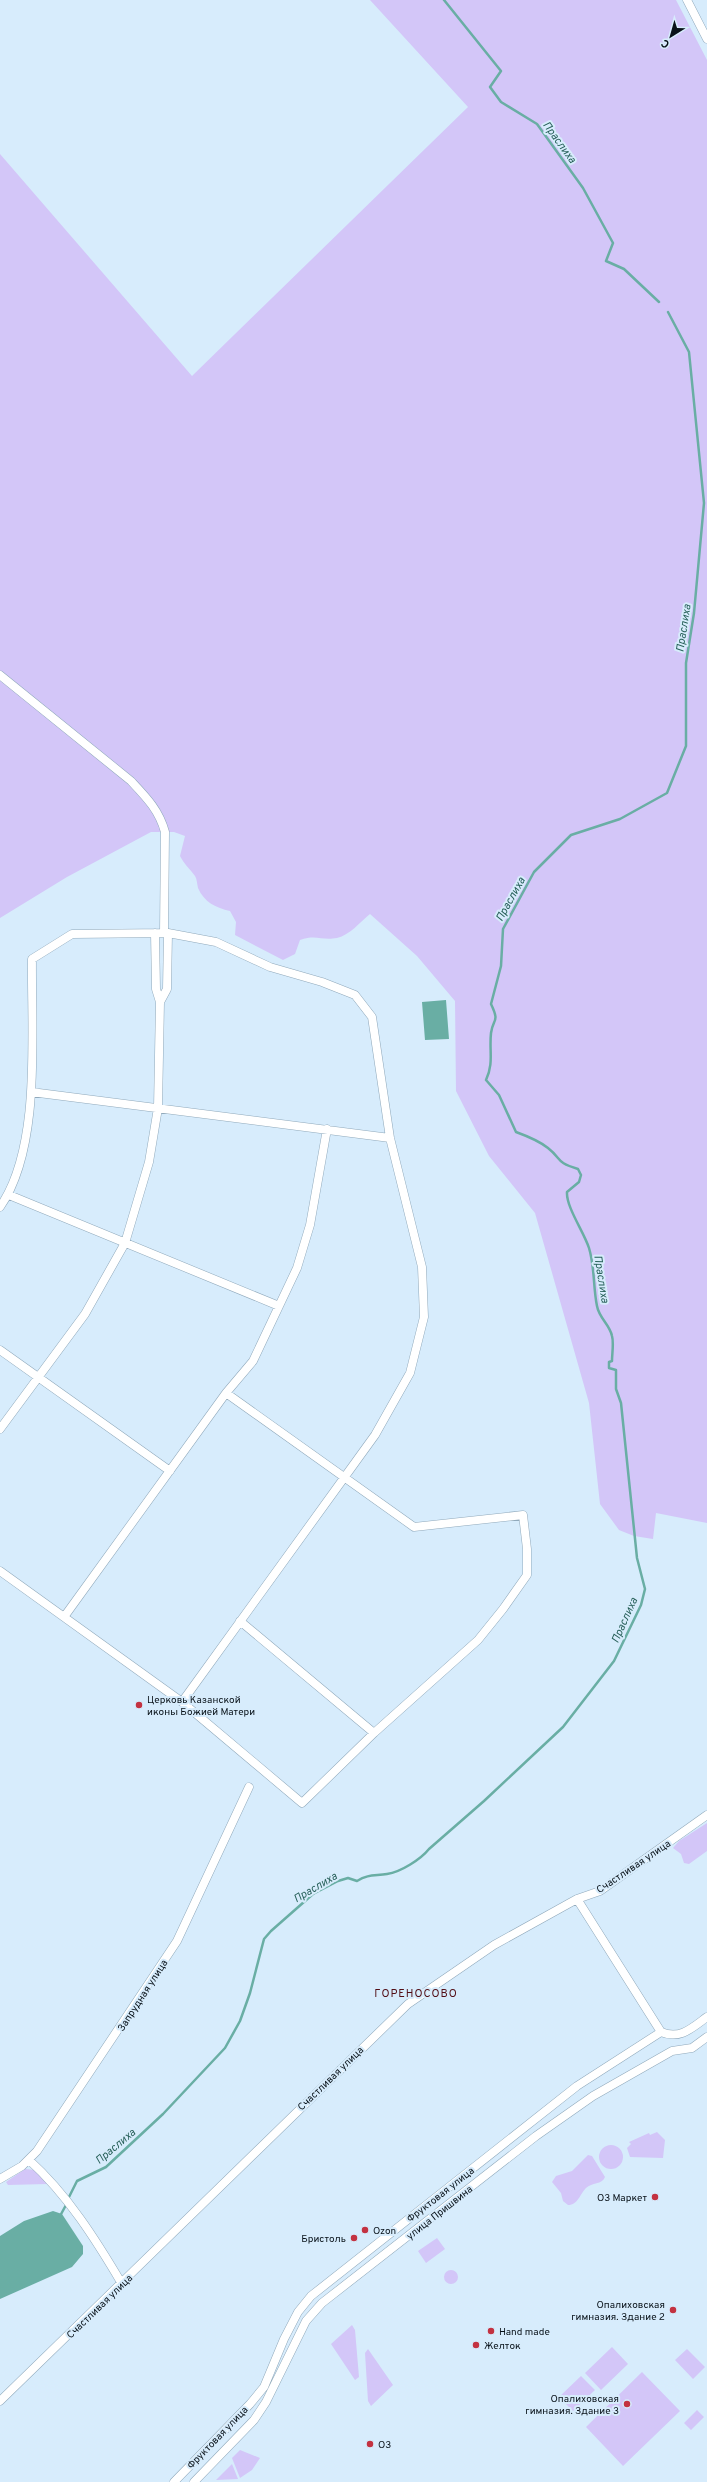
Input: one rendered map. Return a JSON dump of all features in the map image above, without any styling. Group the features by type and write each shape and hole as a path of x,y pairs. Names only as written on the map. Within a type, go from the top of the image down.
{"street":[{"path":"688,0 707,39"},
{"path":"0,675 131,780 148,799 160,816 165,832 167,989 160,1002"},
{"path":"0,1429 85,1314 125,1243 149,1162 158,1108 160,1002 156,989 155,933"},
{"path":"0,1207 9,1195 24,1151 31,1092 32,959 72,934 166,933 216,942 270,967 322,982 355,995 372,1017 390,1138 422,1267 424,1317 410,1373 375,1435 343,1477 182,1702"},
{"path":"31,1092 390,1138"},
{"path":"64,1617 226,1394 253,1361 297,1268 310,1225 327,1130"},
{"path":"9,1195 279,1306"},
{"path":"0,1350 170,1471"},
{"path":"0,1571 182,1702 302,1803 374,1733 478,1640 503,1609 527,1574 523,1515 414,1527 226,1394"},
{"path":"240,1621 374,1733"},
{"name":"Запрудная улица","path":"0,2180 29,2160 68,2105 177,1941 249,1787"},
{"name":"Счастливая улица","path":"0,2401 122,2284 324,2083 408,2004 494,1945 577,1900 600,1891 707,1815"},
{"path":"577,1900 661,2032 671,2036 679,2035 707,2017"},
{"name":"Фруктовая улица","path":"174,2482 250,2404 264,2386 291,2326 311,2296 577,2086 661,2032"},
{"name":"улица Пришвина","path":"194,2482 254,2420 266,2402 306,2321 322,2303 536,2136 587,2100 667,2053 692,2048 707,2037"},
{"path":"29,2160 59,2192 99,2246 122,2284"}],"shaded area":[{"path":"370,0 676,0 707,60 707,1523 656,1513 653,1539 634,1536 619,1530 600,1504 589,1403 535,1213 489,1156 456,1091 455,1001 417,956 370,914 351,931 337,938 306,938 300,940 295,954 283,960 235,935 236,922 230,911 211,904 201,893 195,876 180,856 185,836 174,832 151,832 67,877 0,918 0,154 192,376 468,107"},
{"path":"446,1000 449,1039 425,1040 422,1002"},
{"path":"707,1823 707,1851 689,1864 684,1863 681,1854 673,1848 679,1841"},
{"path":"657,2132 665,2140 663,2158 630,2157 627,2148 631,2144 629,2142 649,2133 650,2135"},
{"path":"611,2145 619,2149 623,2157 619,2165 611,2169 603,2165 599,2157 603,2149"},
{"path":"588,2155 592,2156 605,2177 604,2180 588,2186 577,2201 571,2205 568,2205 563,2201 561,2193 552,2182 556,2176 572,2171"},
{"path":"25,2169 35,2170 47,2184 8,2185 6,2182"},
{"path":"53,2211 62,2214 83,2246 83,2254 72,2267 0,2299 0,2236 24,2221"},
{"path":"437,2238 445,2249 426,2263 418,2251"},
{"path":"448,2270 454,2270 458,2274 458,2280 454,2284 448,2284 444,2280 444,2274"},
{"path":"352,2325 355,2330 359,2377 355,2380 331,2344"},
{"path":"612,2347 628,2364 601,2390 585,2373"},
{"path":"368,2349 393,2385 371,2406 368,2401 365,2353"},
{"path":"687,2349 705,2367 693,2379 675,2360"},
{"path":"642,2372 680,2411 623,2466 586,2427"},
{"path":"581,2376 595,2390 573,2411 559,2397"},
{"path":"697,2410 704,2417 691,2430 684,2423"},
{"path":"240,2450 260,2458 252,2470 240,2478 232,2458"},
{"path":"232,2464 238,2479 216,2480"}],"waterway":[{"name":"Праслиха","path":"444,0 501,71 490,87 501,102 537,124 583,188 613,243 606,261 624,269 659,302"},
{"name":"Праслиха","path":"68,2199 77,2181 106,2167 163,2114 225,2048 240,2021 250,1993 264,1939 271,1931 313,1894 338,1881 348,1878 357,1881 368,1876 392,1873 404,1868 421,1857 484,1801 563,1727 614,1661 641,1605 645,1589 637,1558 621,1403 616,1389 616,1370 609,1368 609,1362 612,1361 613,1339 609,1328 598,1310 589,1248 567,1198 567,1192 579,1182 581,1175 578,1169 562,1162 544,1145 532,1138 516,1132 499,1095 486,1080 491,1062 491,1033 495,1020 495,1014 491,1004 501,966 503,929 534,872 571,835 620,819 667,793 686,746 686,663 694,613 704,503 689,352 668,312"},
{"name":"Праслиха","path":"60,2216 66,2205"}],"place":[{"name":"Церковь Казанской иконы Божией Матери","path":"139,1705"},
{"name":"О3 Маркет","path":"655,2197"},
{"name":"Ozon","path":"365,2230"},
{"name":"Бристоль","path":"354,2238"},
{"name":"Опалиховская гимназия. Здание 2","path":"673,2310"},
{"name":"Hand made","path":"491,2331"},
{"name":"Желток","path":"476,2345"},
{"name":"Опалиховская гимназия. Здание 3","path":"627,2404"},
{"name":"О3","path":"370,2444"}],"district":[{"name":"ГОРЕНОСОВО","path":"416,1993"}]}
